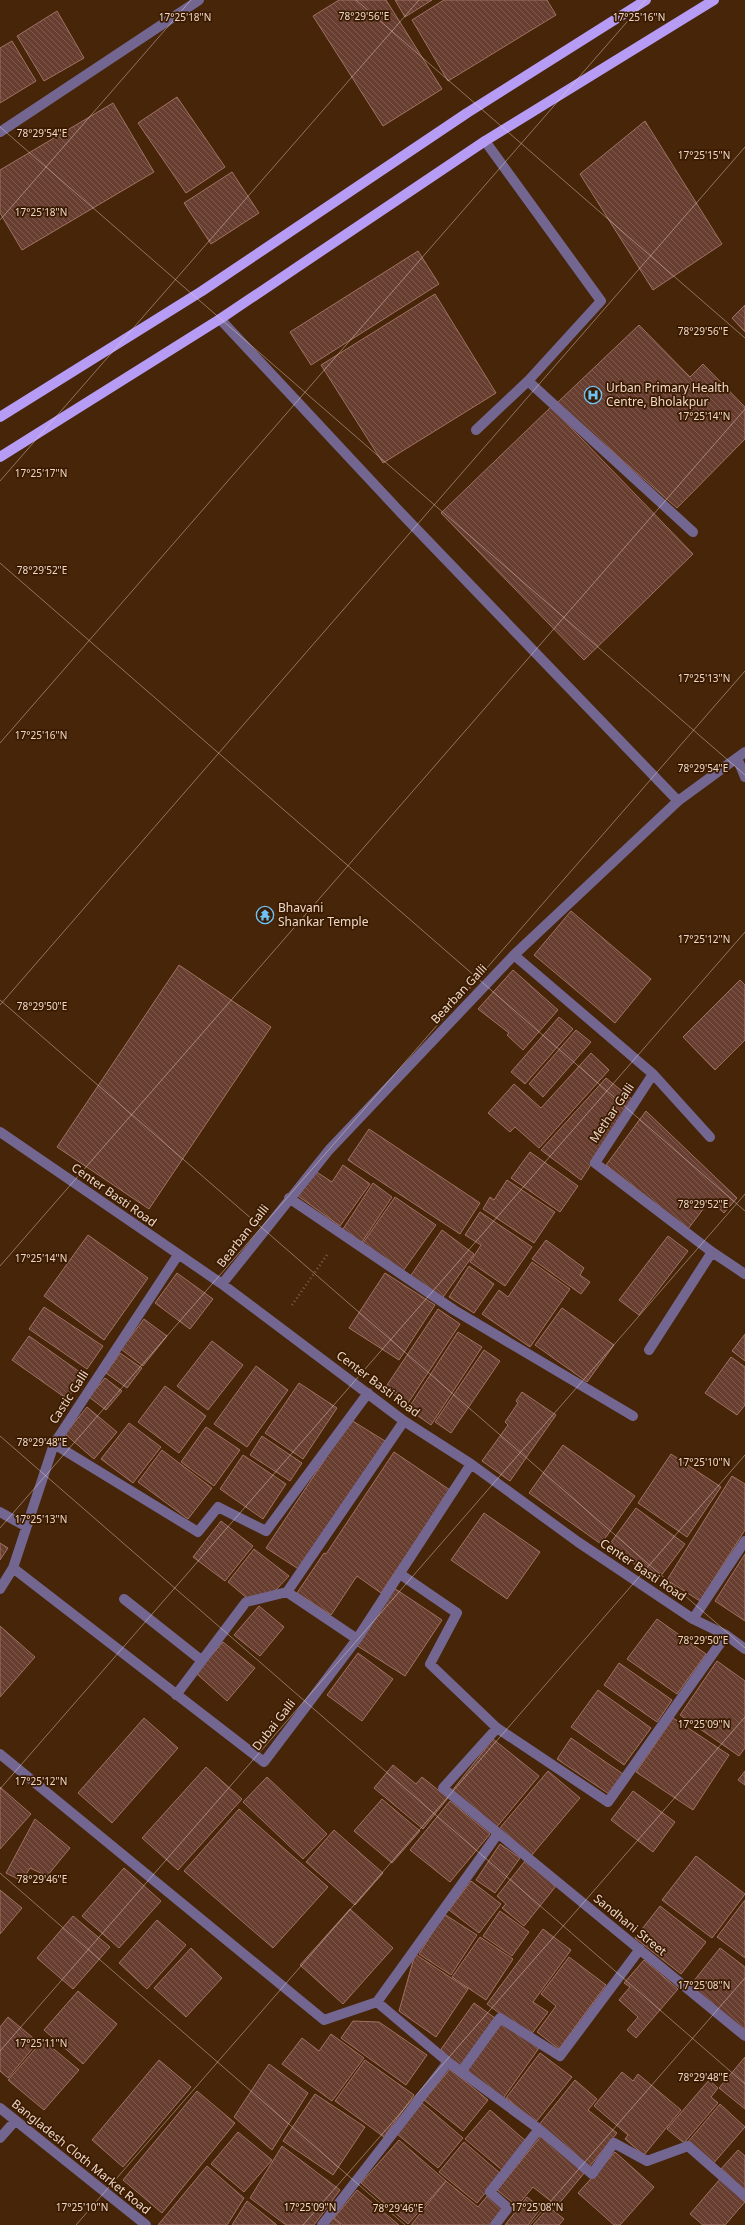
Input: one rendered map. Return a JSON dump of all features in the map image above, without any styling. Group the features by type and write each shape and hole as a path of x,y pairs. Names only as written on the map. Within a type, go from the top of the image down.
{"main road":[{"path":"0,417 202,291 467,113 646,0"},
{"path":"0,457 220,319 485,141 714,0"}],"street":[{"path":"0,132 199,0"},
{"path":"476,430 528,381 601,301 485,141"},
{"path":"220,319 408,520 678,801"},
{"path":"528,381 693,532"},
{"path":"741,755 745,777"},
{"name":"Bearban Galli","path":"222,1284 288,1198 329,1150 514,954 678,801 741,755"},
{"path":"514,954 653,1074 710,1137"},
{"name":"Methar Galli","path":"653,1074 594,1163 712,1252 745,1274"},
{"name":"Center Basti Road","path":"0,1132 222,1284 404,1421 471,1464 578,1542 693,1619 726,1635 745,1649"},
{"path":"288,1198 454,1310 633,1416"},
{"path":"649,1350 712,1252"},
{"name":"Castic Galli","path":"0,1589 13,1568 25,1526 54,1444 178,1255"},
{"path":"54,1444 198,1532 218,1507 266,1531 368,1393"},
{"path":"176,1696 201,1660 246,1602 287,1592 404,1421"},
{"name":"Dubai Galli","path":"13,1568 176,1696 264,1762 357,1639 471,1464"},
{"path":"0,1512 25,1526"},
{"path":"693,1619 745,1541"},
{"path":"400,1574 457,1613 430,1664 497,1728 608,1802 726,1635"},
{"path":"287,1592 357,1639"},
{"path":"124,1599 201,1660"},
{"name":"Sandhani Street","path":"497,1728 443,1788 497,1835 640,1949 745,2036"},
{"path":"0,1754 324,2020 377,2002 497,1835"},
{"path":"461,2072 500,2018 560,2056 640,1949"},
{"path":"377,2002 448,2062 539,2129 592,2174 614,2143 647,2161 688,2146 745,2196"},
{"path":"322,2225 448,2062"},
{"name":"Bangladesh Cloth Market Road","path":"0,2108 146,2225"},
{"path":"0,2138 15,2121"},
{"path":"495,2225 508,2208 490,2192 539,2129"}],"path":[{"path":"278,1325 341,1235"}],"building":[{"path":"339,0 386,0 442,89 383,126 313,16"},
{"path":"395,0 432,0 405,17"},
{"path":"444,0 547,0 556,15 448,81 412,20"},
{"path":"57,11 84,58 44,81 17,36"},
{"path":"12,41 36,81 0,103 0,48"},
{"path":"177,97 225,167 186,193 138,123"},
{"path":"113,103 154,172 22,250 0,213 0,170"},
{"path":"645,121 722,244 653,290 580,174"},
{"path":"232,172 259,213 211,244 184,203"},
{"path":"418,251 439,284 311,365 290,332"},
{"path":"435,294 496,393 383,463 321,365"},
{"path":"745,305 745,332 732,318"},
{"path":"639,325 690,377 703,364 745,407 745,439 677,508 557,403"},
{"path":"551,407 693,554 584,660 441,513"},
{"path":"571,911 651,979 615,1023 534,955"},
{"path":"179,965 271,1027 149,1209 57,1147"},
{"path":"513,970 558,1010 523,1050 507,1035 509,1033 478,1009"},
{"path":"740,980 745,985 745,1040 715,1070 683,1037"},
{"path":"559,1017 573,1029 525,1084 511,1072"},
{"path":"576,1030 591,1042 543,1097 529,1084"},
{"path":"591,1053 609,1070 539,1148 515,1127 510,1132 488,1113 514,1084 541,1108"},
{"path":"606,1078 633,1100 581,1180 541,1150"},
{"path":"646,1111 737,1198 724,1213 710,1200 688,1229 606,1165"},
{"path":"369,1129 480,1203 460,1234 348,1160"},
{"path":"530,1152 578,1186 560,1212 511,1178"},
{"path":"343,1165 370,1184 340,1226 298,1196 315,1171 332,1182"},
{"path":"507,1180 555,1212 534,1243 483,1209 490,1197 494,1200"},
{"path":"373,1183 392,1197 360,1245 341,1232"},
{"path":"395,1197 436,1225 403,1271 363,1243"},
{"path":"480,1212 532,1247 505,1286 470,1262 481,1245 465,1235"},
{"path":"442,1230 474,1254 441,1300 409,1278"},
{"path":"88,1235 148,1278 104,1340 44,1296"},
{"path":"668,1236 688,1251 639,1315 619,1300"},
{"path":"546,1240 584,1268 580,1275 590,1282 581,1294 532,1259"},
{"path":"532,1262 570,1289 530,1347 482,1314 499,1290 508,1297"},
{"path":"469,1266 494,1284 474,1313 449,1297"},
{"path":"177,1273 213,1299 190,1329 155,1303"},
{"path":"385,1273 435,1305 399,1360 349,1328"},
{"path":"44,1307 103,1346 87,1369 29,1329"},
{"path":"562,1308 614,1345 587,1382 535,1345"},
{"path":"438,1309 460,1324 408,1403 385,1388"},
{"path":"144,1319 167,1336 143,1366 121,1349"},
{"path":"458,1332 482,1347 431,1425 408,1409"},
{"path":"745,1334 745,1361 732,1351"},
{"path":"29,1336 84,1375 67,1399 12,1360"},
{"path":"212,1341 243,1365 208,1410 177,1386"},
{"path":"484,1350 500,1361 451,1433 435,1422"},
{"path":"120,1353 142,1368 127,1388 106,1373"},
{"path":"731,1357 745,1367 745,1405 737,1415 705,1393"},
{"path":"256,1366 288,1390 247,1447 214,1424"},
{"path":"105,1378 122,1391 106,1410 89,1397"},
{"path":"299,1383 337,1408 303,1459 265,1433"},
{"path":"165,1386 206,1416 179,1453 138,1422"},
{"path":"522,1392 556,1415 510,1481 482,1461 508,1425 505,1422 518,1403 516,1401"},
{"path":"87,1407 117,1432 94,1459 65,1434"},
{"path":"351,1420 385,1441 300,1570 266,1548"},
{"path":"129,1423 161,1447 133,1483 101,1459"},
{"path":"206,1427 240,1450 214,1486 181,1462"},
{"path":"262,1436 302,1463 290,1481 250,1455"},
{"path":"563,1445 635,1496 601,1544 529,1493"},
{"path":"162,1450 212,1488 188,1519 138,1482"},
{"path":"394,1452 450,1490 381,1593 357,1576 331,1615 297,1593 324,1553 326,1554"},
{"path":"671,1454 721,1487 687,1537 638,1503"},
{"path":"243,1455 286,1484 263,1519 220,1489"},
{"path":"732,1476 745,1484 745,1530 700,1601 667,1580"},
{"path":"636,1508 685,1544 657,1581 609,1545"},
{"path":"484,1513 540,1552 507,1599 451,1560"},
{"path":"221,1521 253,1546 225,1581 193,1557"},
{"path":"0,1543 8,1548 0,1560"},
{"path":"254,1549 289,1576 272,1594 248,1599 228,1582"},
{"path":"745,1554 745,1621 715,1601"},
{"path":"394,1588 442,1620 405,1676 356,1645"},
{"path":"259,1606 284,1627 260,1656 234,1635"},
{"path":"657,1619 706,1654 677,1694 627,1659"},
{"path":"0,1626 35,1657 0,1697"},
{"path":"223,1642 255,1668 227,1701 196,1673"},
{"path":"358,1653 393,1679 362,1721 327,1695"},
{"path":"717,1661 745,1681 745,1748 739,1756 680,1715"},
{"path":"619,1663 672,1700 657,1722 604,1685"},
{"path":"598,1690 651,1728 624,1765 571,1727"},
{"path":"144,1718 178,1748 112,1823 78,1793"},
{"path":"673,1718 729,1755 693,1810 636,1772"},
{"path":"571,1738 623,1774 609,1794 557,1759"},
{"path":"493,1739 539,1776 496,1828 451,1792"},
{"path":"393,1765 416,1784 422,1777 448,1798 423,1829 374,1788"},
{"path":"206,1767 242,1799 178,1870 142,1838"},
{"path":"548,1771 580,1798 531,1856 499,1829"},
{"path":"745,1771 745,1785 738,1780"},
{"path":"267,1777 327,1834 303,1859 243,1802"},
{"path":"0,1787 31,1814 0,1849"},
{"path":"633,1791 675,1822 653,1852 611,1820"},
{"path":"382,1799 420,1831 392,1863 354,1831"},
{"path":"450,1801 490,1834 450,1882 410,1850"},
{"path":"239,1809 328,1887 273,1948 184,1871"},
{"path":"35,1819 70,1848 47,1876 30,1868 22,1881 6,1873"},
{"path":"334,1830 383,1873 355,1905 306,1862"},
{"path":"500,1844 520,1858 495,1893 476,1880"},
{"path":"696,1856 745,1894 712,1938 662,1900"},
{"path":"525,1861 556,1886 524,1926 502,1908 506,1904 497,1896"},
{"path":"124,1868 161,1901 119,1948 82,1916"},
{"path":"471,1881 501,1904 479,1933 449,1910"},
{"path":"0,1890 22,1908 0,1934"},
{"path":"745,1900 745,1958 717,1937"},
{"path":"660,1906 706,1942 681,1974 635,1938"},
{"path":"350,1909 393,1948 343,2004 300,1965"},
{"path":"500,1911 529,1932 512,1956 483,1936"},
{"path":"444,1914 477,1935 451,1975 419,1954"},
{"path":"73,1916 110,1947 73,1989 37,1958"},
{"path":"157,1920 186,1945 147,1989 119,1963"},
{"path":"543,1929 571,1950 533,2002 548,2012 530,2036 487,2004"},
{"path":"480,1937 513,1959 486,2000 452,1977"},
{"path":"191,1948 222,1978 186,2017 154,1988"},
{"path":"720,1948 745,1967 745,2030 689,1987"},
{"path":"415,1954 468,1989 436,2037 399,2011"},
{"path":"569,1957 606,1985 559,2049 537,2032 556,2006 541,1994"},
{"path":"644,1960 678,1989 636,2038 627,2030 638,2017 619,2000 630,1987 624,1983"},
{"path":"78,1991 117,2024 83,2064 44,2030"},
{"path":"474,2003 495,2018 460,2067 439,2052"},
{"path":"8,2017 38,2042 8,2078 0,2071 0,2027"},
{"path":"353,2021 379,2022 427,2055 406,2085 341,2038"},
{"path":"502,2022 539,2048 502,2100 465,2073"},
{"path":"331,2034 364,2058 332,2101 282,2064 302,2038 319,2051"},
{"path":"43,2040 79,2070 44,2110 8,2080"},
{"path":"540,2053 572,2077 536,2122 506,2098"},
{"path":"745,2057 745,2109 719,2088"},
{"path":"159,2060 191,2087 123,2167 92,2140"},
{"path":"365,2060 414,2095 384,2137 335,2101"},
{"path":"269,2064 308,2093 272,2150 234,2117"},
{"path":"450,2069 488,2100 463,2131 424,2100"},
{"path":"622,2072 633,2081 638,2074 681,2110 644,2155 625,2139 628,2135 594,2106"},
{"path":"575,2080 597,2099 588,2110 617,2133 589,2167 538,2126"},
{"path":"709,2080 718,2088 711,2097 718,2103 684,2143 667,2129"},
{"path":"197,2091 235,2123 162,2213 123,2180"},
{"path":"315,2094 365,2127 333,2175 283,2141"},
{"path":"422,2103 463,2138 438,2168 397,2134"},
{"path":"720,2104 745,2127 712,2165 687,2143"},
{"path":"490,2110 527,2142 502,2170 465,2139"},
{"path":"238,2132 272,2160 244,2192 211,2164"},
{"path":"542,2135 585,2172 557,2206 533,2187 517,2206 497,2190"},
{"path":"399,2140 446,2181 408,2224 361,2183"},
{"path":"464,2142 501,2174 477,2203 439,2172"},
{"path":"282,2146 340,2190 314,2225 286,2225 250,2198"},
{"path":"738,2150 745,2156 745,2192 720,2170"},
{"path":"615,2152 654,2187 620,2225 614,2225 578,2193"},
{"path":"207,2166 244,2198 227,2225 158,2225"},
{"path":"720,2179 745,2202 725,2225 703,2225 690,2214"},
{"path":"446,2181 478,2207 488,2195 505,2209 492,2225 411,2225"},
{"path":"357,2190 399,2225 343,2225 334,2218"},
{"path":"527,2197 541,2208 528,2225 505,2225"},
{"path":"247,2201 277,2225 232,2225"},
{"path":"549,2207 564,2219 559,2225 533,2225"},
{"path":"333,2218 341,2225 327,2225"}],"place":[{"name":"Urban Primary Health Centre, Bholakpur","path":"593,395"},
{"name":"Bhavani Shankar Temple","path":"265,915"}]}
